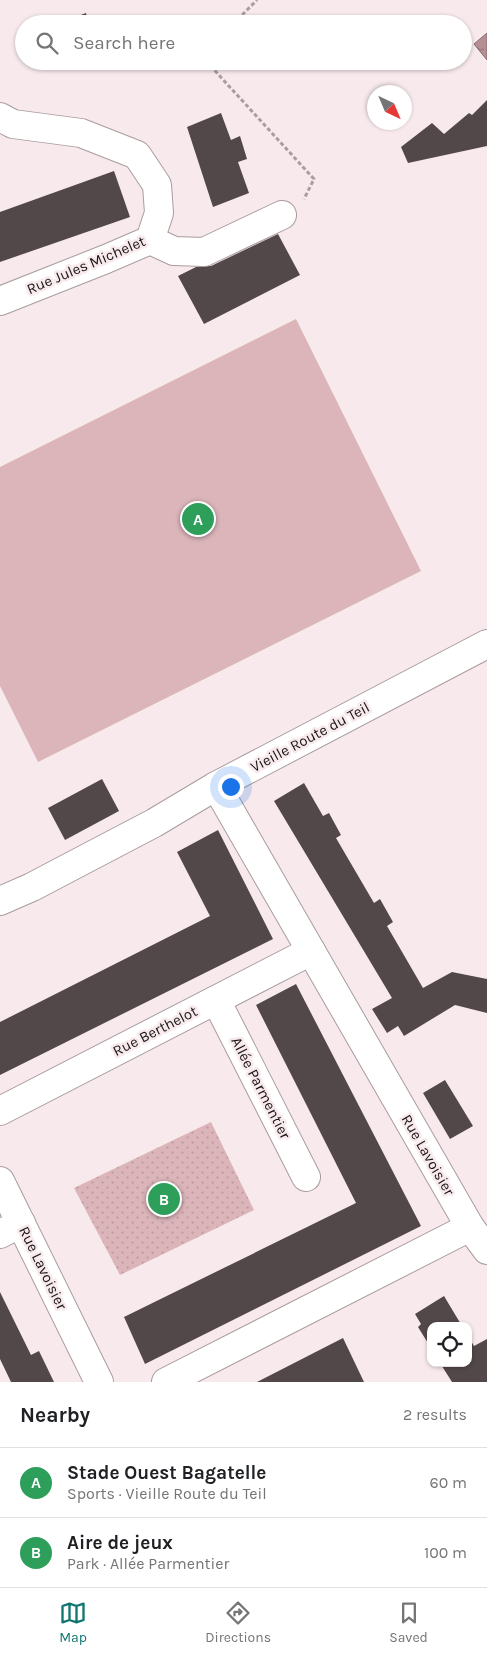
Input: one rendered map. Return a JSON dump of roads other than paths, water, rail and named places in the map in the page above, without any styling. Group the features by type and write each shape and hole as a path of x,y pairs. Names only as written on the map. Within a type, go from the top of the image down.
{"street":[{"name":"Rue Jules Michelet","path":"0,117 13,124 81,134 138,155 157,185 159,213 150,240 0,301"},
{"path":"150,240 174,251 204,252 282,215"},
{"name":"Vieille Route du Teil","path":"0,901 32,887 91,856 216,786 487,644"},
{"name":"Rue Lavoisier","path":"216,786 470,1227 487,1250"},
{"name":"Rue Berthelot","path":"0,1111 311,951"},
{"name":"Allée Parmentier","path":"216,1000 306,1176"},
{"name":"Rue Lavoisier","path":"0,1180 10,1228 98,1382"},
{"path":"166,1382 470,1227"}],"water":[{"path":"487,33 487,60 474,44"}],"place":[{"name":"Stade Ouest Bagatelle","path":"198,519"},
{"name":"Aire de jeux","path":"164,1199"}]}
